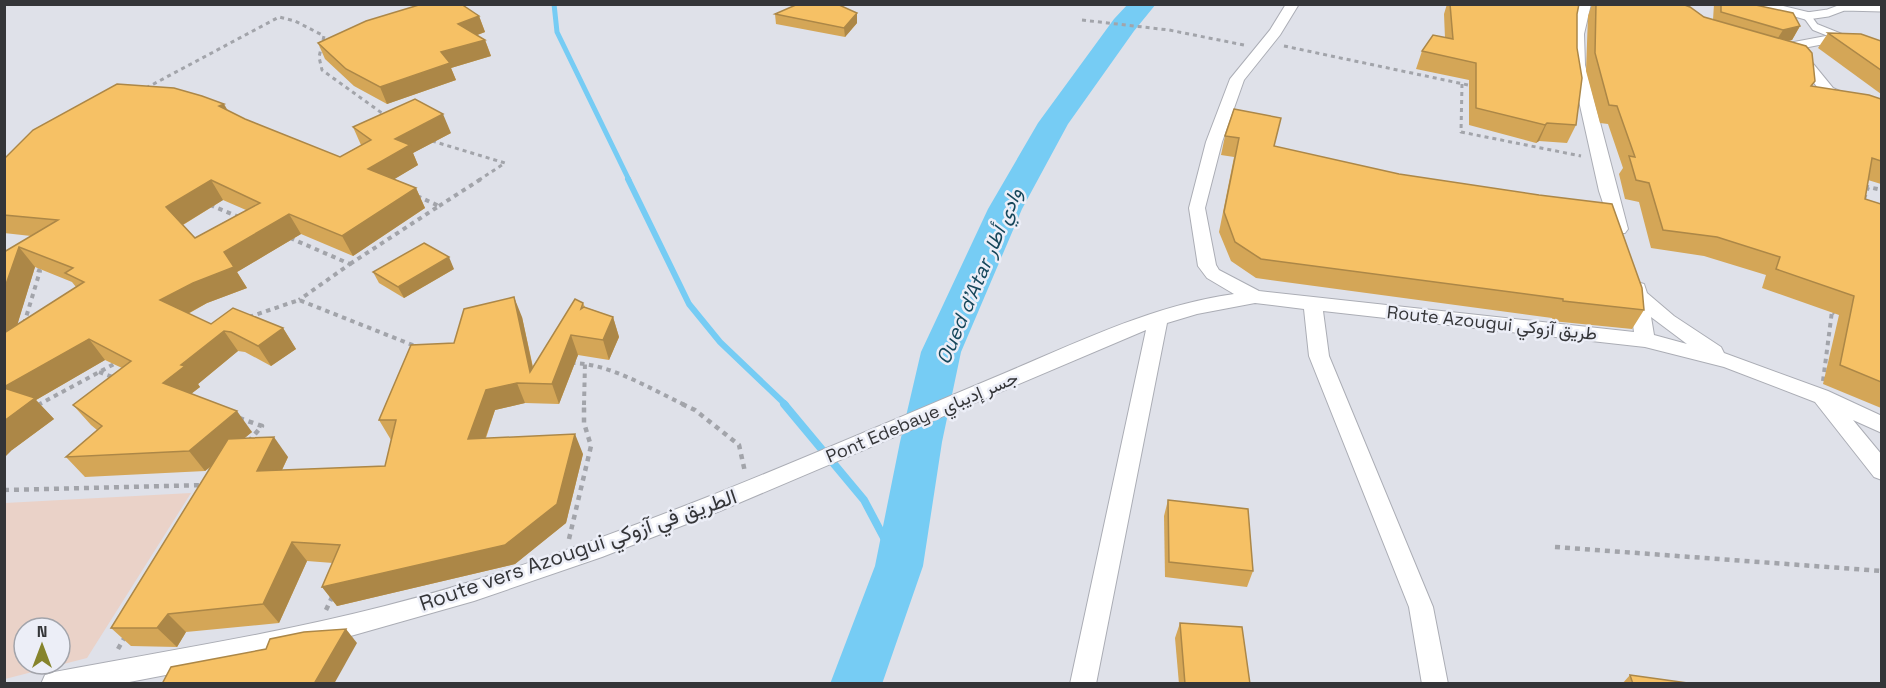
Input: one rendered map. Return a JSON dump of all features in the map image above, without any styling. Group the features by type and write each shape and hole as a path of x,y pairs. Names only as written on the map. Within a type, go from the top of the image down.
{"street":[{"path":"1255,297 1213,274 1207,266 1197,208 1214,142 1237,79 1293,4"},
{"path":"1585,4 1579,16 1577,71 1611,207 1624,242"},
{"path":"1756,4 1807,15"},
{"path":"1881,54 1867,45 1840,37 1769,49 1801,58 1828,91 1881,116"},
{"path":"1634,275 1640,297 1645,340"},
{"name":"Route Azougui طريق آزوكي","path":"1094,343 1193,307 1226,300 1255,297 1313,303 1645,340 1729,361 1821,396 1881,425"},
{"path":"1640,297 1667,321 1729,361"},
{"path":"1313,303 1318,356 1421,607 1435,684"},
{"path":"1083,684 1158,319"},
{"name":"Pont Edebaye جسر إديباي","path":"749,490 1094,343"},
{"path":"1821,396 1881,471"},
{"name":"Route vers Azougui الطريق في آزوكي","path":"54,684 315,633 432,604 564,560 749,490"}],"lane":[{"path":"1840,37 1815,27 1807,15 1828,13 1844,7 1881,8"}],"path":[{"path":"143,90 279,17 295,21 324,36 319,57 322,70 394,122"},
{"path":"1083,20 1169,30 1221,42 1265,44 1484,88"},
{"path":"1462,84 1461,132 1599,159"},
{"path":"248,318 298,300 505,164 444,146 424,137"},
{"path":"1858,185 1881,190"},
{"path":"1862,207 1868,187"},
{"path":"406,192 439,206"},
{"path":"201,201 244,219"},
{"path":"286,237 350,264"},
{"path":"22,328 40,271 24,265"},
{"path":"298,300 424,350"},
{"path":"1821,396 1832,311 1830,305"},
{"path":"1832,311 1842,315"},
{"path":"34,407 118,362"},
{"path":"561,362 585,363 615,373 695,410 739,445 749,490"},
{"path":"564,560 591,446 584,423 585,363"},
{"path":"98,372 120,379"},
{"path":"229,415 262,426 247,443"},
{"path":"4,490 211,485 205,495"},
{"path":"1555,547 1881,571"},
{"path":"315,633 335,591"},
{"path":"104,674 132,624"}],"shaded area":[{"path":"191,493 87,658 72,662 72,616 12,616 12,676 17,676 5,679 5,503"}],"building":[{"path":"422,4 461,4 479,16 458,24 485,40 441,52 450,63 380,87 346,69 318,43 366,21"},
{"path":"798,4 837,4 857,13 844,28 775,14"},
{"path":"1450,4 1579,4 1577,48 1582,78 1576,125 1547,123 1545,125 1476,108 1476,63 1422,51 1433,35 1453,39"},
{"path":"1596,4 1682,4 1704,17 1806,46 1812,53 1815,81 1811,86 1881,99 1881,161 1872,158 1865,199 1881,204 1881,382 1840,365 1854,296 1776,269 1780,257 1717,237 1663,230 1649,183 1636,180 1629,156 1635,157 1617,106 1609,105 1595,53"},
{"path":"1721,4 1751,4 1793,13 1800,26 1783,30 1721,12"},
{"path":"1828,33 1861,34 1881,41 1881,70"},
{"path":"117,84 174,88 202,96 224,104 219,106 245,119 340,157 371,140 353,127 415,99 443,114 395,139 410,145 368,169 416,188 342,236 289,214 224,252 234,267 193,283 160,300 211,324 233,308 283,328 258,346 231,332 224,331 181,365 185,366 163,383 237,411 189,451 66,457 102,426 73,405 131,361 89,339 4,387 4,333 84,282 65,273 73,268 19,247 4,290 4,252 58,220 4,215 4,159 33,130","holes":["211,180 260,203 195,238 166,207"]},
{"path":"1234,109 1281,118 1274,146 1399,174 1612,204 1642,288 1644,310 1261,259 1235,242 1224,212 1239,138 1225,136"},
{"path":"424,243 449,257 398,287 373,272"},
{"path":"514,297 530,372 575,299 583,303 581,309 584,307 613,317 603,340 571,335 552,384 517,383 486,390 468,439 575,434 557,504 505,545 322,587 340,545 292,542 263,604 168,614 157,628 111,628 228,439 274,437 257,471 385,466 396,420 379,420 411,345 454,343 464,309"},
{"path":"4,388 35,398 4,421"},
{"path":"1168,500 1248,509 1253,571 1169,562"},
{"path":"1180,623 1242,627 1250,684 1185,684"},
{"path":"346,629 314,684 162,684 171,667 266,649 270,639 304,632"},
{"path":"1630,675 1695,684 1633,684"}],"waterway":[{"path":"554,4 557,32 629,180"},
{"name":"Oued d'Atar وادي أطار","path":"856,684 899,566 921,442 941,352 1005,209 1053,123 1124,25 1143,4"},
{"path":"628,179 689,304 720,342 786,405"},
{"path":"784,404 864,500 899,566"}]}
